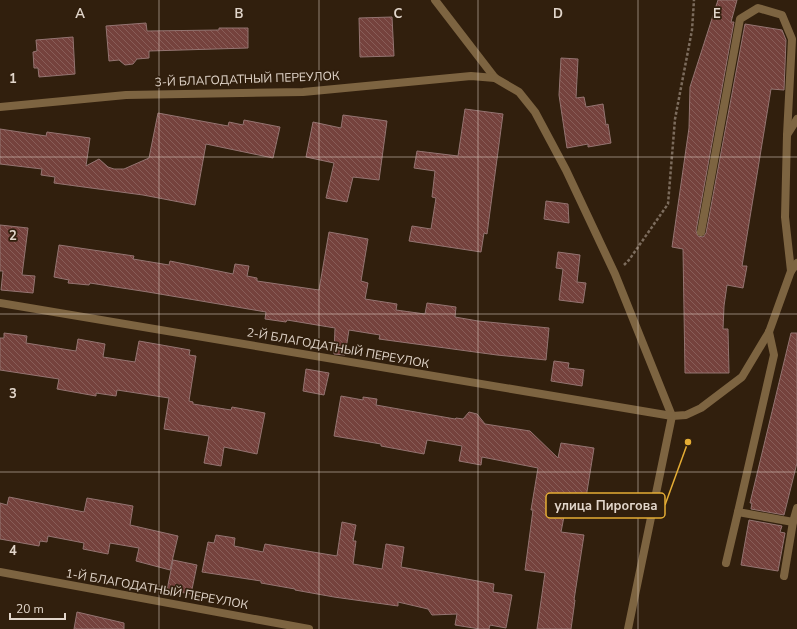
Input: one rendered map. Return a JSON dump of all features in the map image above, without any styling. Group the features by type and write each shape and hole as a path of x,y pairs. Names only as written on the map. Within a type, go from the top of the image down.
{"street":[{"path":"435,0 495,78 519,92 535,112 566,170 615,274 672,416 628,629"},
{"path":"701,232 740,19 758,8 782,15 792,39 787,135 785,217 791,271"},
{"name":"3-Й БЛАГОДАТНЫЙ ПЕРЕУЛОК","path":"0,107 126,95 303,92 471,76 495,78"},
{"path":"787,135 797,119"},
{"path":"791,271 797,263"},
{"name":"2-Й БЛАГОДАТНЫЙ ПЕРЕУЛОК","path":"0,303 672,416 686,415 701,408 742,377 769,332 791,271"},
{"path":"726,563 774,356 769,332"},
{"path":"784,576 797,508"},
{"path":"738,512 794,522"},
{"name":"1-Й БЛАГОДАТНЫЙ ПЕРЕУЛОК","path":"0,572 309,629"}],"path":[{"path":"615,274 629,260 668,204 675,119 692,30 694,0"}],"building":[{"path":"718,0 737,0 731,22 734,22 696,231 698,236 703,237 706,233 745,24 782,30 786,40 784,90 771,89 742,266 747,266 743,288 727,285 723,329 728,329 729,373 685,373 683,249 672,247 689,128 690,87"},
{"path":"392,17 394,56 360,57 359,18"},
{"path":"146,23 147,31 248,28 248,48 149,51 149,58 137,59 133,64 125,65 119,60 109,61 106,26"},
{"path":"73,37 75,74 39,77 38,68 34,68 33,52 37,51 36,40"},
{"path":"561,58 578,59 576,98 584,97 586,107 603,104 606,125 608,124 611,143 588,147 588,144 567,148 559,95"},
{"path":"465,109 503,114 487,234 484,233 481,252 409,241 412,226 431,229 436,198 432,197 435,171 414,168 417,151 458,156"},
{"path":"158,113 228,126 229,122 243,125 244,120 280,127 273,158 206,144 195,205 143,195 54,183 55,177 41,175 42,169 0,164 0,129 46,136 47,132 90,138 86,166 99,159 108,167 114,169 124,169 149,158"},
{"path":"343,115 387,121 379,180 353,177 347,202 326,198 334,163 306,157 313,122 341,128"},
{"path":"546,201 568,204 569,223 544,219"},
{"path":"0,225 28,228 22,275 35,276 33,293 1,290 3,271 0,271"},
{"path":"329,232 368,239 361,281 368,283 365,299 397,304 396,310 425,314 427,303 456,307 455,317 478,321 549,328 546,360 379,339 380,335 349,330 345,355 334,354 335,328 287,320 286,322 265,319 266,312 90,283 89,285 68,283 69,280 54,277 59,245 134,256 133,259 169,265 170,261 233,274 235,264 249,266 247,276 257,278 257,281 319,290"},
{"path":"558,252 580,255 577,282 586,283 583,303 559,300 563,269 556,268"},
{"path":"4,333 27,336 26,343 76,351 78,339 105,344 103,357 135,362 139,341 190,350 189,355 196,356 189,401 193,402 193,404 231,410 232,407 265,413 257,454 224,447 221,466 204,463 209,436 164,429 169,398 117,390 116,396 96,393 96,396 57,389 59,379 0,370 0,338 4,338"},
{"path":"791,333 797,333 797,463 784,515 751,509 752,503 750,503"},
{"path":"554,361 569,363 568,368 584,370 582,386 551,381"},
{"path":"306,369 329,373 324,395 303,391"},
{"path":"341,396 363,400 363,397 377,399 376,405 455,419 463,419 469,412 477,414 485,424 530,431 558,458 561,443 594,448 585,504 567,501 561,532 584,535 571,629 537,629 545,573 525,570 533,510 531,510 538,468 482,457 481,465 459,461 462,446 427,440 424,454 381,446 381,444 334,436"},
{"path":"9,497 84,512 87,498 133,506 130,525 178,536 170,570 136,561 139,548 110,543 108,554 83,549 84,543 48,536 47,542 40,541 39,546 0,539 0,503 7,505"},
{"path":"749,520 782,526 780,532 785,533 778,571 741,565"},
{"path":"342,522 356,525 353,541 356,541 353,564 382,569 386,544 404,547 401,567 494,584 493,592 512,595 506,628 490,625 489,629 480,629 455,625 457,614 432,615 428,609 398,602 398,606 334,597 261,583 261,581 202,572 208,542 214,543 216,535 235,538 234,546 263,552 265,544 337,556"},
{"path":"173,560 197,565 191,594 167,590"},
{"path":"77,612 124,623 124,629 74,629"}],"place":[{"name":"улица Пирогова","path":"688,442"}]}
